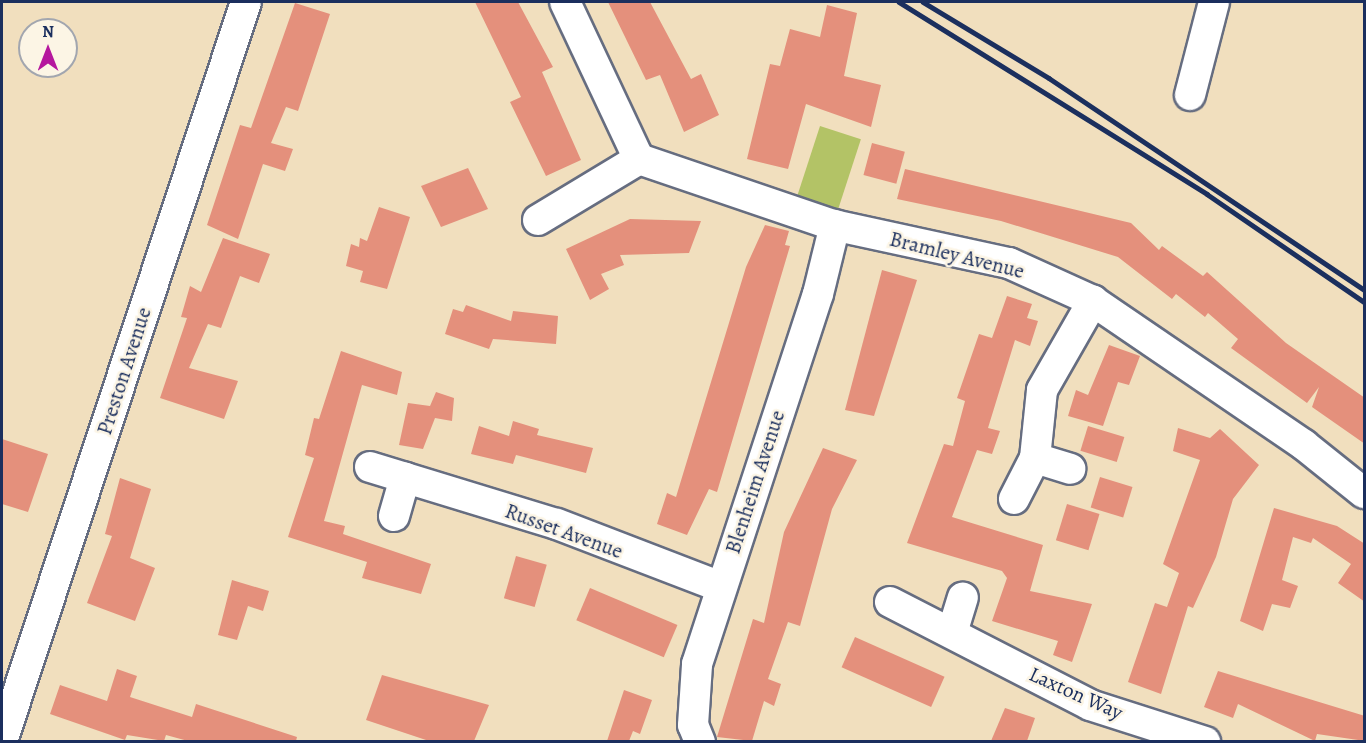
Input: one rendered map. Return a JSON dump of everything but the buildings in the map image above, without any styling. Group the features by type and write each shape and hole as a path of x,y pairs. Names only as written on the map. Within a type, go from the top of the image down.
{"street":[{"name":"Preston Avenue","path":"2,741 246,2"},
{"path":"538,220 639,159 565,2"},
{"path":"1190,95 1214,2"},
{"name":"Bramley Avenue","path":"639,159 835,225 1009,264 1093,301 1304,445 1365,493"},
{"name":"Blenheim Avenue","path":"700,741 692,699 721,587 818,294 835,225"},
{"path":"1014,499 1035,458 1037,402 1093,301"},
{"path":"1035,458 1070,469"},
{"name":"Russet Avenue","path":"370,467 557,524 721,587"},
{"path":"394,516 405,478"},
{"path":"952,633 963,598"},
{"name":"Laxton Way","path":"890,602 1090,705 1205,741"}],"green space":[{"path":"820,126 861,139 836,215 795,202"}],"railway":[{"path":"899,2 1207,194 1364,302"},
{"path":"923,2 1049,78 1364,290"}]}
